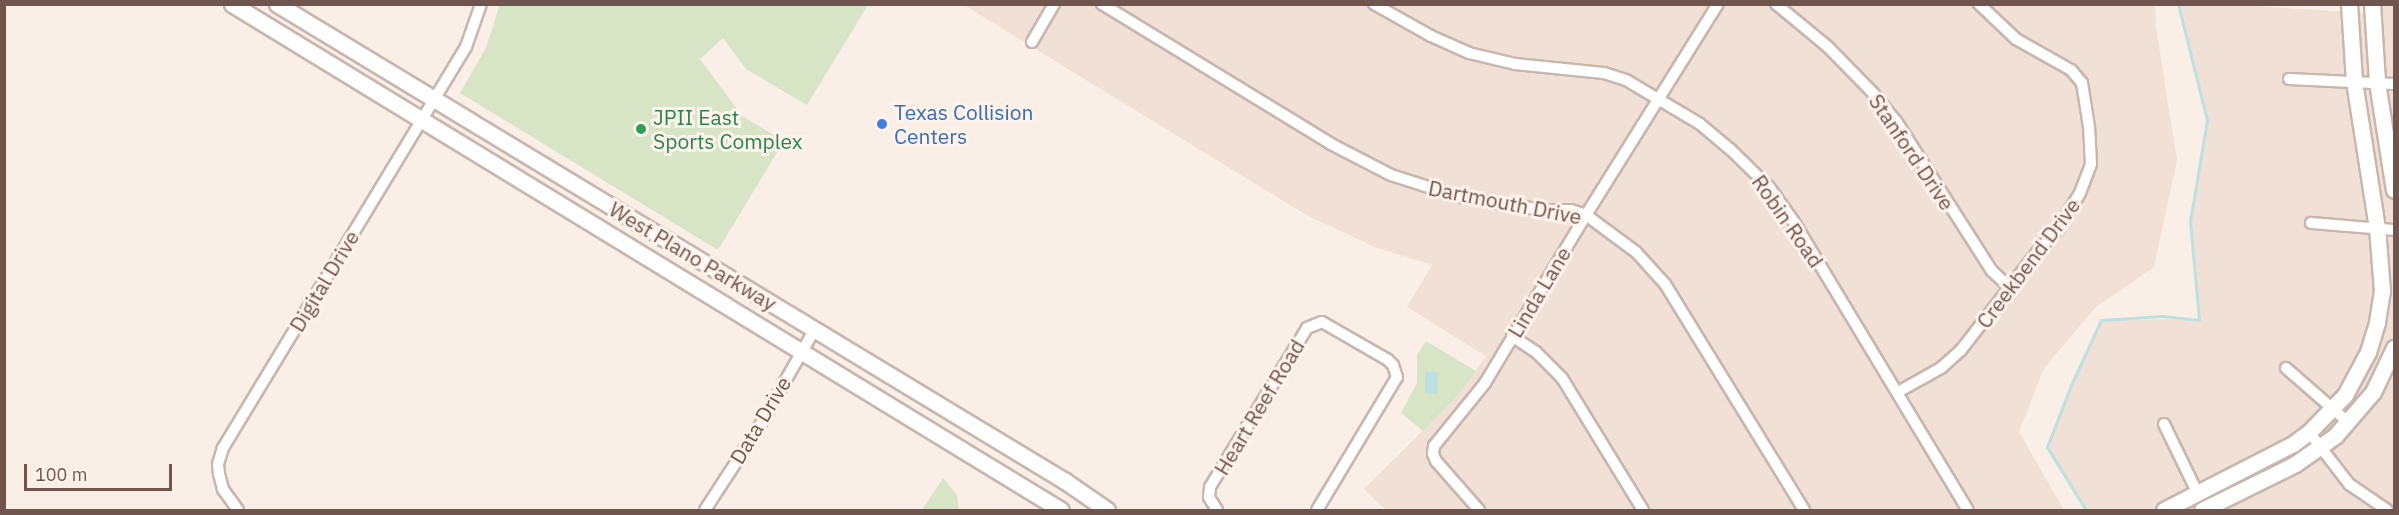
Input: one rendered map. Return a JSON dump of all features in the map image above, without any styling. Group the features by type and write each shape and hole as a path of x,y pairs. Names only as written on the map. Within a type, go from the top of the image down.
{"main road":[{"name":"West Plano Parkway","path":"232,4 420,121 1061,510"},
{"name":"West Plano Parkway","path":"277,4 1065,481 1107,510"},
{"path":"2164,510 2293,444 2309,432 2333,409 2352,385 2368,352 2377,322 2382,291 2377,228 2354,81 2349,4"},
{"path":"2372,4 2377,82 2394,190"},
{"path":"602,231 615,209"},
{"path":"2202,510 2270,477 2320,448 2349,423 2373,392 2393,356"}],"street":[{"name":"Digital Drive","path":"238,510 223,489 218,464 228,437 466,47 481,4"},
{"path":"1032,42 1054,4"},
{"name":"Dartmouth Drive","path":"1102,4 1331,144 1391,175 1460,198 1543,210 1571,210 1586,214 1636,252 1665,285 1804,510"},
{"name":"Robin Road","path":"1374,4 1431,36 1469,53 1515,64 1604,73 1626,80 1701,124 1769,187 1794,222 1968,510"},
{"name":"Linda Lane","path":"1479,510 1433,454 1434,446 1485,382 1586,214 1718,4"},
{"name":"Stanford Drive","path":"1776,4 1828,47 1873,93 1896,121 1992,271 2009,287"},
{"name":"Creekbend Drive","path":"1898,392 1941,368 1961,351 2009,287 2072,210 2091,164 2092,148 2082,83 2071,70 2016,39 1980,4"},
{"path":"2289,79 2394,84"},
{"path":"2311,223 2394,230"},
{"name":"Heart Reef Road","path":"1217,510 1209,497 1210,487 1307,328 1316,323 1327,324 1388,360 1396,370 1395,382 1317,510"},
{"name":"Data Drive","path":"705,510 759,427 815,329"},
{"path":"1512,336 1545,359 1562,378 1643,510"},
{"path":"2368,352 2393,356"},
{"path":"2286,368 2349,423"},
{"path":"2164,424 2198,494"},
{"path":"2309,432 2349,484 2388,510"}],"shaded area":[{"path":"964,5 2155,5 2156,27 2177,160 2154,267 2096,307 2044,368 2019,432 2064,510 1386,510 1364,489 1456,398 1486,356 1407,307 1432,265 1375,247 1308,216"},
{"path":"2178,5 2239,5 2380,14 2382,5 2394,5 2394,510 2086,510 2047,447 2101,320 2199,319 2190,221 2207,120"}],"green space":[{"name":"JPII East Sports Complex","path":"500,4 868,5 807,105 746,69 723,38 700,59 742,116 784,141 718,250 460,93 486,48"},
{"path":"1426,341 1476,371 1456,398 1423,431 1401,413 1417,383 1417,355"},
{"path":"943,478 957,495 959,510 922,510"}],"water":[{"path":"1425,372 1438,372 1438,394 1425,394"}],"waterway":[{"path":"2086,510 2047,447 2072,383 2101,320 2162,316 2199,320 2190,221 2207,120 2178,4"}],"place":[{"name":"Texas Collision Centers","path":"882,124"},
{"name":"JPII East Sports Complex","path":"641,129"}]}
